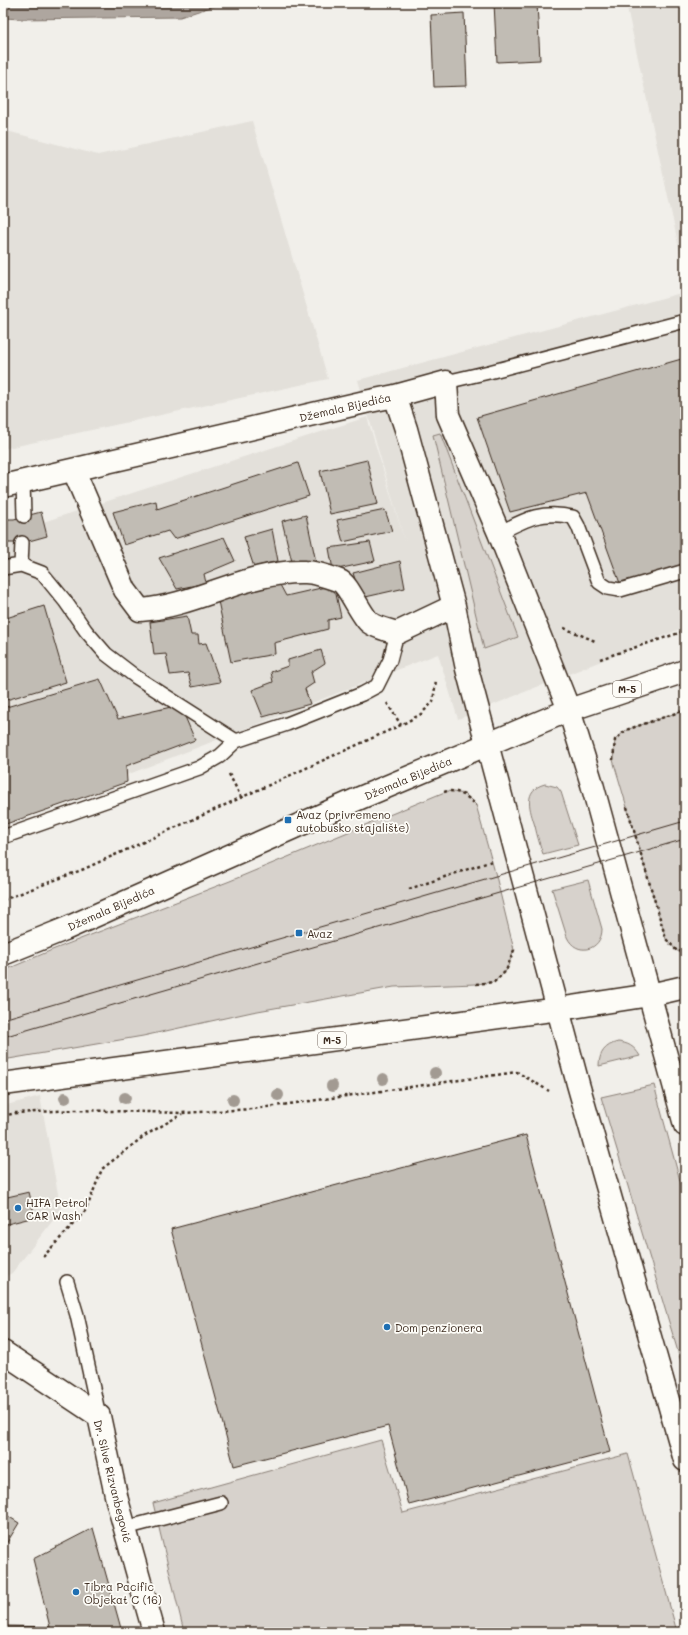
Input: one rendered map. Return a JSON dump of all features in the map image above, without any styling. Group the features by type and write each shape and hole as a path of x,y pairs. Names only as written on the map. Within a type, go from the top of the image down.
{"street":[{"name":"Džemala Bijedića","path":"13,484 395,396 446,382"},
{"path":"446,382 448,415 499,533 569,710 592,784 685,1125"},
{"path":"395,396 406,429 454,606 487,744 578,1084 685,1460"},
{"path":"74,471 125,590 140,610 160,608 272,573 306,572 328,576 343,582 370,623 398,633 454,606"},
{"name":"Džemala Bijedića","path":"3,954 65,929 360,798 487,744 569,710 685,671"},
{"name":"M-5","path":"3,1084 559,1009 650,995 685,987"},
{"name":"Dr. Silve Rizvanbegović","path":"3,1352 99,1416 125,1528 154,1632"}],"lane":[{"name":"Džemala Bijedića","path":"446,382 685,321"},
{"path":"13,484 24,516"},
{"path":"499,533 526,518 558,514 573,518 578,526 599,582 608,588 620,590 685,571"},
{"path":"21,565 22,543"},
{"path":"3,568 21,565 42,572 86,631 106,654 136,677 236,741"},
{"path":"3,837 199,768 220,756 236,741 287,724 362,694 377,686 390,660 398,633"},
{"path":"67,1282 77,1315 99,1416"},
{"path":"125,1528 221,1503"}],"path":[{"path":"564,628 595,641"},
{"path":"600,659 685,632"},
{"path":"3,900 84,869 401,725 421,714 433,702 436,680"},
{"path":"377,686 401,725"},
{"path":"615,768 613,760 616,740 626,730 685,710"},
{"path":"220,756 241,797"},
{"path":"441,793 447,791 466,794 476,805 478,812"},
{"path":"626,805 666,939 677,951 685,952"},
{"path":"409,889 492,860 493,866"},
{"path":"476,984 494,982 506,971 514,950 512,943"},
{"path":"3,1116 16,1113 75,1110 182,1113 253,1109 517,1072 549,1091"},
{"path":"43,1257 86,1210 102,1169 144,1136 182,1113"}],"shaded area":[{"path":"3,3 223,3 180,17 21,19 3,18"},
{"path":"626,3 685,3 685,271 684,271"},
{"path":"252,121 328,379 3,449 3,130 98,155"},
{"path":"685,292 685,627 458,719 438,654 3,823 3,535 367,417 405,542 358,380"},
{"path":"440,433 518,637 484,649 433,435"},
{"path":"685,710 685,952 677,951 666,939 613,760 615,740 626,730"},
{"path":"545,784 557,787 561,792 578,845 543,854 531,814 530,796 538,787"},
{"path":"447,791 465,794 476,805 496,876 514,950 506,971 494,982 394,987 252,1012 143,1036 3,1060 3,971 52,950 230,881"},
{"path":"588,880 602,929 598,942 588,949 582,949 571,943 567,937 552,889"},
{"path":"618,1042 625,1043 630,1046 640,1056 599,1066 600,1057 606,1047"},
{"path":"654,1085 685,1199 685,1375 601,1097"},
{"path":"40,1096 61,1210 12,1273 3,1278 3,1106"},
{"path":"381,1440 403,1513 628,1454 677,1632 184,1632 153,1503"}],"building":[{"path":"494,3 537,3 540,60 497,62"},
{"path":"464,13 467,86 434,87 431,15"},
{"path":"685,358 685,566 621,586 587,493 510,512 477,417"},
{"path":"367,460 378,504 330,514 320,471"},
{"path":"298,463 309,496 174,539 168,531 124,545 113,512 156,501 157,509"},
{"path":"385,510 392,531 343,542 337,520"},
{"path":"41,512 47,536 22,543 3,543 3,519 14,519"},
{"path":"306,515 316,562 293,566 282,521"},
{"path":"272,529 278,561 254,567 244,537"},
{"path":"224,537 235,561 204,574 206,583 177,589 159,558"},
{"path":"370,542 375,561 333,570 329,548"},
{"path":"400,561 405,588 361,598 353,573"},
{"path":"279,583 286,596 334,585 341,617 328,620 328,629 274,643 275,654 231,662 218,601"},
{"path":"44,606 66,682 3,701 3,619"},
{"path":"187,616 191,635 198,635 199,644 206,643 220,682 192,687 188,673 170,675 166,654 154,655 150,622"},
{"path":"321,650 325,663 311,672 314,683 305,689 310,704 263,717 252,690 273,682 271,672 288,666 288,660"},
{"path":"100,679 118,719 180,705 195,740 126,766 127,782 3,825 3,708"},
{"name":"Dom penzionera","path":"526,1135 610,1452 409,1505 388,1426 234,1466 171,1229"},
{"name":"HIFA Petrol CAR Wash","path":"29,1192 35,1217 3,1225 3,1198"},
{"path":"3,1513 19,1523 3,1549"},
{"name":"Tibra Pacific Objekat C (16)","path":"93,1528 122,1632 3,1632 3,1626 50,1627 33,1559"}],"tram line":[{"path":"3,1019 685,821"},
{"path":"3,1037 685,839"}],"place":[{"name":"Avaz (privremeno autobusko stajalište)","path":"288,820"},
{"name":"Avaz","path":"299,933"},
{"name":"HIFA Petrol CAR Wash","path":"18,1208"},
{"name":"Dom penzionera","path":"387,1327"},
{"name":"Tibra Pacific Objekat C (16)","path":"76,1592"}]}
